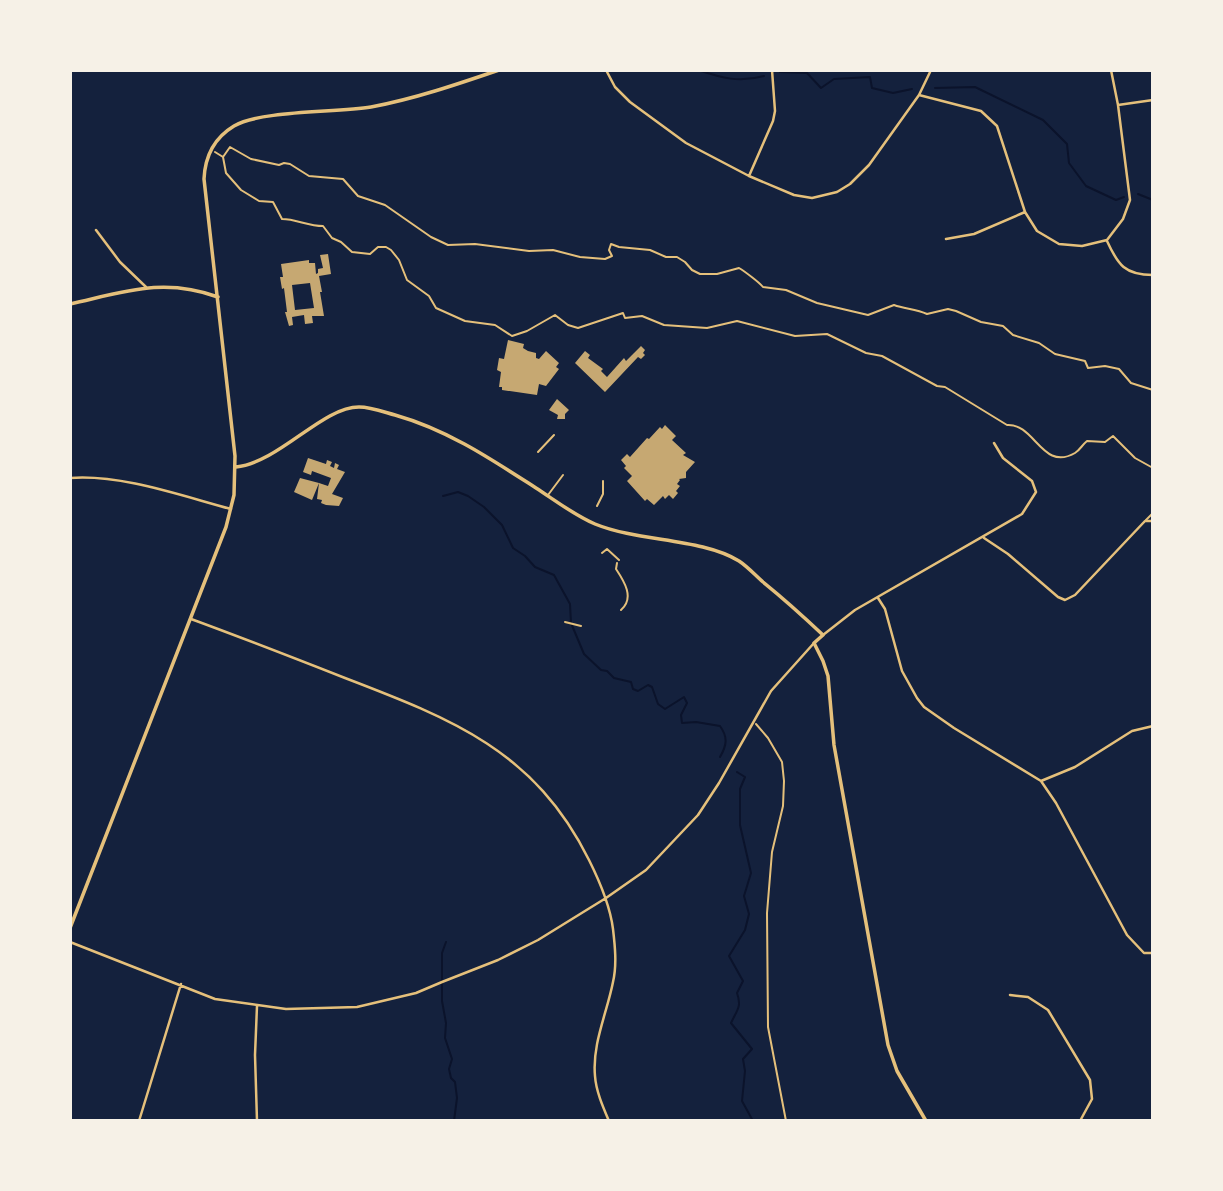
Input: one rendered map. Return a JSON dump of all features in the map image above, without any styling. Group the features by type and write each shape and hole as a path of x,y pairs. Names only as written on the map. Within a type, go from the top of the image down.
{"street":[{"path":"70,928 232,509 236,467 204,179 207,158 216,141 238,124 255,119 377,106 499,70"},
{"path":"606,70 615,87 630,102 686,143 748,176 794,195 812,198 836,192 850,184 869,165 919,95 931,70"},
{"path":"748,176 773,121 775,111 772,70"},
{"path":"919,95 981,111 997,126 1025,212 1037,231 1059,244 1082,247 1107,240 1123,219 1130,200 1111,70"},
{"path":"1118,104 1153,100"},
{"path":"946,239 974,234 1025,212"},
{"path":"96,230 120,262 146,287"},
{"path":"1107,240 1116,259 1129,272 1153,275"},
{"path":"70,304 146,287 174,287 218,297"},
{"path":"236,467 266,459 337,413 362,407 412,420 477,450 574,513 609,529 708,549 729,556 748,567 823,635"},
{"path":"70,942 215,999 308,1010 357,1007 416,993 498,960 538,940 646,870 698,815 771,691 823,635 855,610 1023,514 1036,492 1032,481 1003,458 994,443"},
{"path":"70,478 84,477 139,486 232,509"},
{"path":"984,538 1065,600 1075,595 1145,521 1153,521"},
{"path":"878,598 885,609 902,671 924,707 1041,780 1127,935 1144,953 1153,953"},
{"path":"191,619 413,704 471,732 511,761 548,796 580,842 606,898 614,933 615,973 600,1031 594,1073 609,1121"},
{"path":"814,643 828,676 834,745 888,1045 901,1079 926,1121"},
{"path":"1041,780 1075,767 1132,732 1153,726"},
{"path":"139,1121 181,984"},
{"path":"1010,995 1028,997 1048,1010 1090,1080 1092,1099 1080,1121"},
{"path":"257,1006 257,1121"}],"lane":[{"path":"538,452 554,435"},
{"path":"548,496 563,475"},
{"path":"597,506 603,494 603,481"},
{"path":"1145,521 1153,513"}],"path":[{"path":"223,158 230,147 251,159 279,165 290,164 309,176 343,179 358,196 385,205 431,237 448,244 475,244 529,251 553,250 573,257 605,259 612,256 609,250 611,244 650,250 666,257 677,257 685,261 692,271 700,274 717,274 738,268 756,279 763,287 781,289 817,303 868,315 894,305 901,309 918,309 927,314 948,309 1003,327 1013,335 1039,343 1055,354 1085,361 1088,368 1105,366 1119,369 1130,383 1153,390"},
{"path":"215,151 223,158 226,173 241,190 259,201 273,202 282,219 323,226 332,238 359,254 370,254 378,247 386,247 396,254 407,280 429,296 436,308 465,321 495,325 512,336 555,315 568,325 578,328 623,313 625,318 642,316 664,325 707,328 737,321 794,336 827,334 866,353 882,356 937,386 945,387 1007,425 1014,425 1027,432 1044,452 1056,456 1073,454 1087,441 1105,442 1112,436 1135,458 1153,467"},
{"path":"603,553 607,549 618,562 615,569 628,589 627,602 621,610"},
{"path":"565,622 581,626"},
{"path":"753,721 768,738 782,762 784,781 783,806 772,852 766,914 768,1027 786,1121"}],"building":[{"path":"328,254 331,274 319,276 324,316 312,316 313,323 305,324 304,315 292,317 293,325 289,326 280,277 283,277 281,264 309,260 309,263 315,263 316,274 318,269 323,268 320,255","holes":["310,283 314,308 295,310 292,285"]},
{"path":"508,340 524,344 523,348 536,353 536,358 539,359 546,351 559,363 556,367 559,369 546,386 539,384 537,395 502,390 502,387 499,387 499,358 504,359"},
{"path":"641,346 645,355 641,359 638,357 605,392 575,363 585,351 590,355 588,358 603,369 601,371 607,377 624,358 626,361"},
{"path":"557,399 569,410 565,419 557,419 558,415 549,410"},
{"path":"665,425 676,436 672,440 686,453 683,455 695,462 686,472 686,478 679,479 677,484 680,486 676,491 678,493 673,499 669,495 665,499 663,496 654,505 647,499 645,501 627,481 632,476 621,460 627,454 630,457 647,438"},
{"path":"308,458 326,464 327,460 332,462 330,466 334,468 335,463 339,465 337,469 345,472 332,494 343,498 339,506 326,505 317,499 319,483 328,486 331,478 312,471 311,475 303,472"},
{"path":"300,478 319,483 312,500 294,492"}],"waterway":[{"path":"698,70 731,79 764,76"},
{"path":"780,72 807,73 821,88 834,79 870,77 872,88 893,93 912,89"},
{"path":"935,88 975,87 1043,120 1067,144 1069,163 1086,186 1116,200 1124,197"},
{"path":"1138,194 1153,200"},
{"path":"443,496 458,492 484,507 502,525 513,548 535,567 554,575 570,604 571,623 584,654 601,670 607,671 614,678 631,682 633,689 638,691 648,685 652,687 658,704 665,709 684,697 687,703 681,715 682,723 720,726 726,741 720,757"},
{"path":"737,772 745,777 740,789 740,825 751,873 744,896 749,914 745,930 729,956 743,981 737,993 738,1008 731,1023 752,1049 743,1059 745,1071 742,1101 753,1121"},
{"path":"446,942 442,953 442,1001 446,1023 445,1038 452,1059 449,1069 455,1082 457,1098 454,1121"}]}
